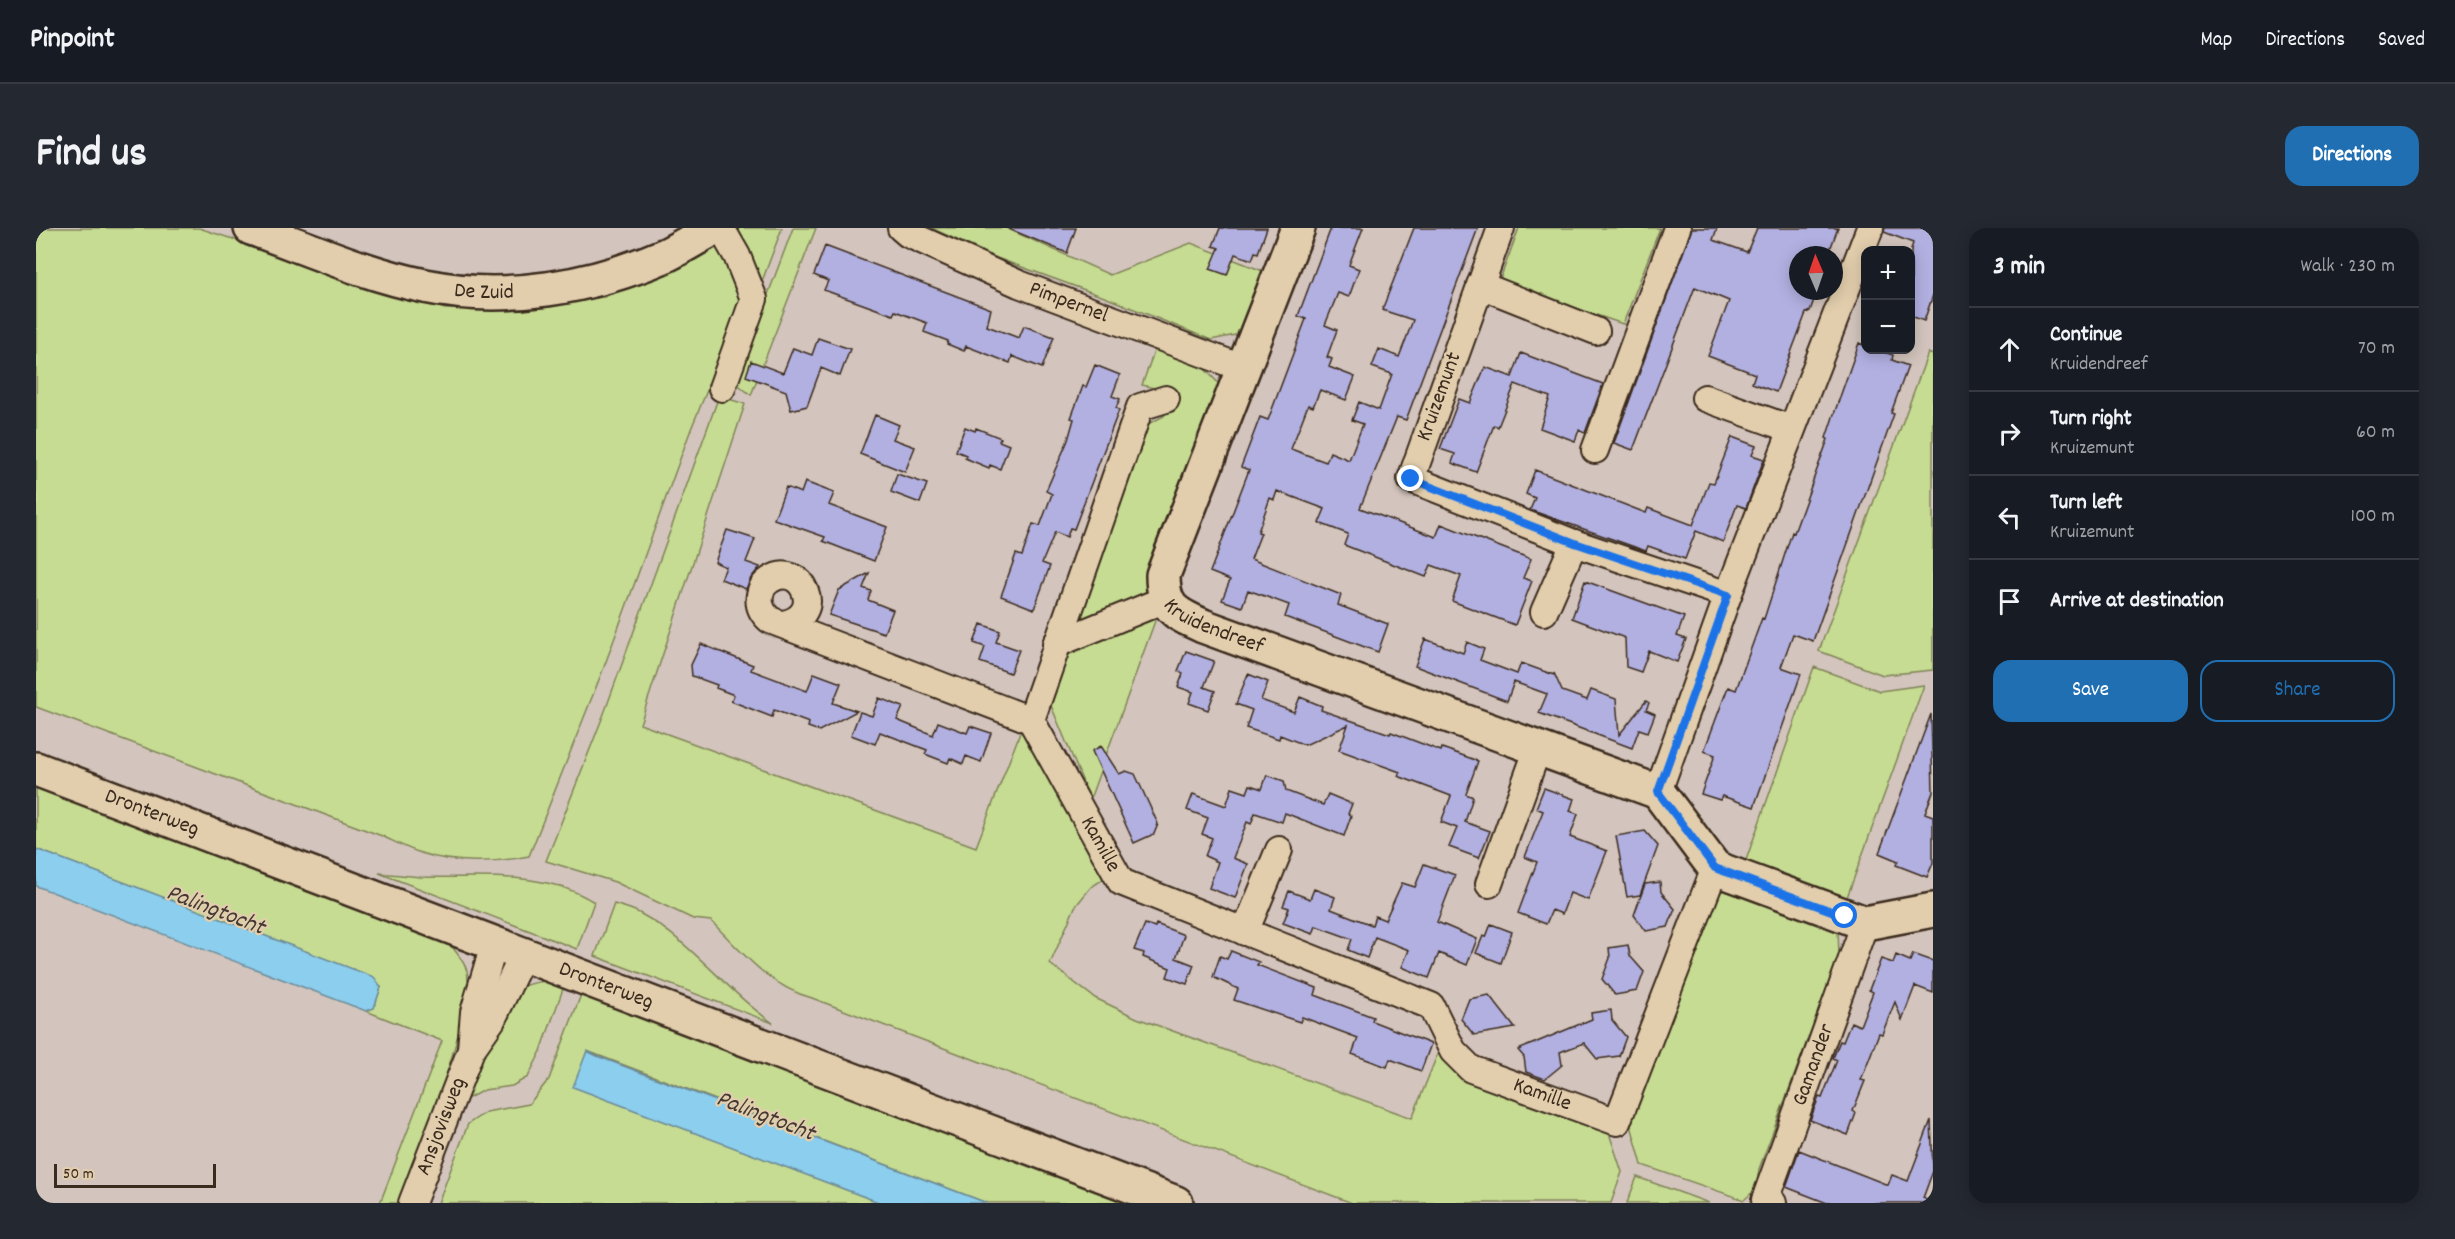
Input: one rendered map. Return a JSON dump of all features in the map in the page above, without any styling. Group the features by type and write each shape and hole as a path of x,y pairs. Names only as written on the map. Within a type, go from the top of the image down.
{"street":[{"name":"De Zuid","path":"251,228 354,265 425,286 481,292 570,286 625,270 667,254 714,228"},
{"path":"721,228 737,256 754,299 722,388"},
{"name":"Pimpernel","path":"901,228 908,234 1019,284 1242,368"},
{"name":"Kruidendreef","path":"1298,228 1163,575 1163,590 1175,614 1658,792"},
{"name":"Kruizemunt","path":"1501,228 1411,479 1575,543 1728,595"},
{"path":"1595,450 1677,228"},
{"path":"1870,228 1728,595 1658,792 1715,868 1865,923 1933,910"},
{"path":"1480,285 1596,331"},
{"path":"1705,398 1791,429"},
{"path":"783,624 1031,720 1140,407 1166,399"},
{"path":"1544,612 1575,543"},
{"path":"1056,644 1166,599"},
{"name":"Kamille","path":"1031,720 1121,882 1431,1006 1453,1051 1471,1069 1617,1122 1715,868"},
{"path":"1489,884 1538,748"},
{"name":"Dronterweg","path":"36,769 1176,1203"},
{"path":"1245,932 1280,850"},
{"name":"Gamander","path":"1773,1203 1766,1200 1865,923"},
{"name":"Ansjovisweg","path":"412,1203 471,1050 492,1020 509,950"}],"green space":[{"path":"36,228 199,228 445,309 521,307 604,297 689,259 715,239 745,299 691,429 604,667 529,856 475,861 434,857 36,707"},
{"path":"737,228 782,228 761,284 735,230"},
{"path":"793,228 816,228 751,395 735,382"},
{"path":"931,228 1006,228 1110,275 1191,243 1268,273 1245,333 1211,340 1107,298 997,258"},
{"path":"1519,228 1660,228 1623,324 1499,282"},
{"path":"1156,346 1197,361 1224,389 1152,589 1072,627 1142,427 1164,416 1171,392 1142,385"},
{"path":"1928,353 1933,355 1933,670 1883,675 1819,651"},
{"path":"719,396 745,404 640,724 976,847 1023,725 1107,877 1091,887 1075,907 1050,964 1095,998 1137,1018 1412,1118 1440,1048 1458,1071 1494,1092 1591,1124 1605,1121 1622,1172 1611,1203 1352,1203 797,993 782,986 757,967 711,921 693,919 615,882 546,861 605,711"},
{"path":"1159,610 1090,799 1047,696 1060,658"},
{"path":"1814,667 1880,691 1924,685 1846,900 1745,863"},
{"path":"36,786 450,944 467,971 463,1017 443,1085 400,1203 380,1203 442,1041 366,1011 374,1008 381,987 373,977 36,849"},
{"path":"379,873 420,877 532,880 553,884 594,902 577,949"},
{"path":"1742,890 1838,929 1839,956 1759,1169 1756,1189 1744,1200 1642,1165 1629,1118 1713,892"},
{"path":"614,904 638,912 659,925 773,1023 595,956"},
{"path":"550,980 564,986 541,1051 528,1077 512,1086 484,1090 459,1103 495,1025 511,997 525,985"},
{"path":"582,992 1136,1203 987,1203 587,1051 574,1087 881,1203 438,1203 468,1124 486,1112 529,1104 549,1079"},
{"path":"1637,1177 1709,1203 1627,1203"}],"water":[{"path":"36,849 374,977 381,987 374,1008 366,1011 36,886"},
{"path":"587,1051 987,1203 881,1203 573,1087"}],"building":[{"path":"1007,228 1076,228 1067,253"},
{"path":"1220,228 1267,228 1258,253 1255,252 1252,260 1235,254 1227,275 1210,269 1219,248 1213,246"},
{"path":"1331,228 1363,228 1349,265 1359,269 1349,297 1338,293 1325,325 1337,330 1327,357 1332,359 1329,367 1355,377 1346,400 1320,390 1313,407 1308,405 1291,449 1326,462 1330,452 1349,460 1363,424 1352,420 1359,402 1379,410 1392,374 1372,367 1379,349 1399,357 1406,339 1413,320 1382,310 1414,228 1478,228 1406,420 1397,417 1360,508 1436,537 1441,524 1531,559 1523,578 1532,581 1515,625 1452,601 1461,576 1431,565 1426,577 1344,545 1348,534 1319,523 1325,509 1277,491 1274,500 1270,498 1258,532 1261,533 1251,559 1341,595 1338,605 1388,624 1378,652 1285,617 1289,605 1248,590 1242,607 1222,600 1230,580 1210,572 1249,470 1241,467 1260,417 1268,420 1306,319 1298,316"},
{"path":"1692,228 1717,228 1713,240 1747,252 1757,228 1838,228 1831,246 1789,246 1789,300 1814,300 1810,311 1806,313 1776,392 1752,383 1755,374 1708,356 1729,301 1695,287 1633,450 1614,443"},
{"path":"1885,228 1933,228 1933,295 1924,321 1915,318 1915,246 1912,246 1913,243 1884,232"},
{"path":"825,246 991,309 987,326 1019,338 1024,326 1054,337 1042,368 1012,356 1010,363 966,346 964,351 947,344 948,341 924,332 927,323 895,311 893,315 824,290 828,281 814,275"},
{"path":"818,338 850,349 840,376 821,368 807,406 791,410 786,391 746,376 751,361 783,373 793,348 812,355"},
{"path":"1859,343 1861,344 1861,354 1890,354 1893,355 1892,360 1908,366 1891,413 1894,414 1813,641 1793,634 1781,667 1801,674 1754,807 1722,796 1720,800 1701,794 1715,755 1704,751 1728,687 1736,690 1762,618 1764,619 1792,532 1794,533 1828,439 1826,438"},
{"path":"1521,353 1603,384 1585,433 1579,430 1575,441 1540,428 1550,397 1515,384 1498,427 1494,425 1476,472 1452,463 1455,454 1440,449 1459,399 1470,403 1485,367 1512,377"},
{"path":"1095,365 1120,375 1112,396 1120,399 1116,408 1119,410 1074,529 1070,528 1067,537 1055,532 1042,563 1050,566 1034,609 1001,596 1016,554 1022,556 1033,524 1040,526 1052,494 1046,491 1068,440 1074,419 1071,418 1083,386 1086,387"},
{"path":"875,415 899,425 893,439 915,447 905,472 860,454"},
{"path":"965,427 975,431 976,428 1001,438 999,441 1009,445 1000,469 990,465 989,468 965,458 966,455 956,451"},
{"path":"1732,437 1756,446 1752,455 1764,459 1746,508 1737,505 1723,542 1696,531 1685,559 1648,546 1646,551 1530,510 1535,498 1526,494 1535,470 1646,513 1648,508 1693,525 1709,482 1714,483"},
{"path":"897,474 927,484 920,503 891,492"},
{"path":"805,482 834,493 829,505 887,527 874,561 823,541 825,537 774,519 786,487 801,493"},
{"path":"727,530 755,539 746,562 760,567 746,589 721,579 726,567 715,562"},
{"path":"869,573 863,588 871,591 868,600 893,610 884,633 829,615 839,590"},
{"path":"1585,581 1684,617 1677,636 1686,639 1677,662 1649,651 1641,672 1626,667 1625,638 1572,618"},
{"path":"981,624 1000,631 996,642 1019,650 1010,673 980,662 985,647 974,643"},
{"path":"1425,639 1463,653 1467,642 1484,649 1480,660 1517,674 1521,663 1554,675 1554,673 1562,691 1587,700 1591,690 1616,699 1619,735 1646,701 1649,703 1646,710 1655,714 1648,732 1639,729 1632,748 1539,713 1547,694 1514,682 1507,701 1415,666"},
{"path":"701,644 753,665 751,670 807,691 814,673 841,683 833,703 857,711 819,731 808,727 809,723 774,710 772,717 731,701 734,695 716,688 717,685 692,676 691,665"},
{"path":"1186,651 1214,661 1204,687 1215,691 1208,710 1189,703 1193,692 1178,687 1183,674 1178,671"},
{"path":"1248,674 1268,682 1261,700 1294,712 1300,697 1322,706 1321,710 1390,734 1391,732 1441,751 1442,748 1478,761 1466,794 1473,797 1465,822 1490,831 1479,858 1449,847 1457,828 1441,822 1451,796 1398,776 1400,772 1339,750 1348,725 1305,745 1280,735 1279,739 1246,728 1252,710 1236,704"},
{"path":"879,698 903,707 897,720 933,735 938,722 967,733 970,726 991,733 981,762 966,756 963,764 950,758 948,763 925,754 927,750 880,732 875,744 851,735 860,712 872,716"},
{"path":"1931,714 1933,792 1925,813 1933,816 1933,863 1927,877 1896,865 1898,861 1879,853"},
{"path":"1101,746 1119,774 1126,771 1135,774 1158,824 1154,834 1134,843 1092,751"},
{"path":"1267,775 1284,781 1286,791 1323,805 1328,794 1352,804 1348,814 1351,816 1344,836 1285,813 1282,822 1255,813 1251,824 1247,822 1233,858 1248,864 1235,898 1209,888 1218,862 1205,856 1212,838 1202,834 1208,818 1187,810 1193,794 1226,806 1232,788 1247,793 1250,785 1262,789"},
{"path":"1544,788 1574,799 1570,811 1578,814 1570,837 1607,851 1588,900 1570,893 1562,914 1552,910 1546,924 1518,913 1537,862 1525,857 1543,811 1536,808"},
{"path":"1645,831 1658,846 1640,895 1627,897 1616,836"},
{"path":"1424,864 1455,875 1437,922 1477,939 1467,965 1439,953 1429,978 1402,967 1409,950 1375,937 1367,958 1348,950 1352,939 1316,926 1313,934 1283,923 1289,908 1283,906 1289,891 1310,899 1314,889 1335,897 1331,909 1372,925 1375,916 1385,920 1402,883 1415,887"},
{"path":"1660,882 1661,892 1675,909 1668,927 1646,931 1634,915 1645,884"},
{"path":"1145,924 1155,927 1156,924 1184,935 1176,958 1194,965 1187,984 1167,977 1170,968 1143,957 1144,953 1134,950"},
{"path":"1491,924 1512,932 1501,963 1476,953"},
{"path":"1628,945 1630,956 1644,972 1637,991 1615,995 1602,979 1610,958 1609,948"},
{"path":"1231,951 1259,962 1257,965 1317,988 1315,995 1373,1017 1372,1021 1431,1044 1421,1071 1390,1059 1387,1067 1352,1054 1358,1038 1302,1017 1300,1022 1234,1000 1238,989 1213,977 1220,956 1227,959"},
{"path":"1913,954 1933,961 1933,993 1915,986 1902,1020 1895,1002 1882,1034 1879,1033 1861,1080 1865,1081 1853,1111 1856,1113 1848,1135 1810,1120 1819,1097 1822,1098 1837,1060 1833,1058 1840,1041 1843,1042 1851,1022 1860,1026 1873,992 1869,990 1881,959 1893,963 1896,955 1910,961"},
{"path":"1489,995 1515,1028 1474,1035 1461,1019 1469,999"},
{"path":"1611,1010 1612,1020 1626,1037 1619,1056 1597,1059 1584,1043 1560,1052 1562,1065 1545,1079 1526,1072 1524,1057 1518,1050 1592,1019 1591,1013"},
{"path":"1931,1120 1933,1171 1923,1198 1932,1203 1827,1203 1786,1187 1799,1150 1888,1185 1892,1175 1908,1181"}],"route":[{"path":"1411,479 1575,543 1728,595 1658,792 1715,868 1845,916"}],"water label":[{"name":"Palingtocht","path":"215,911"},
{"name":"Palingtocht","path":"765,1117"}]}
